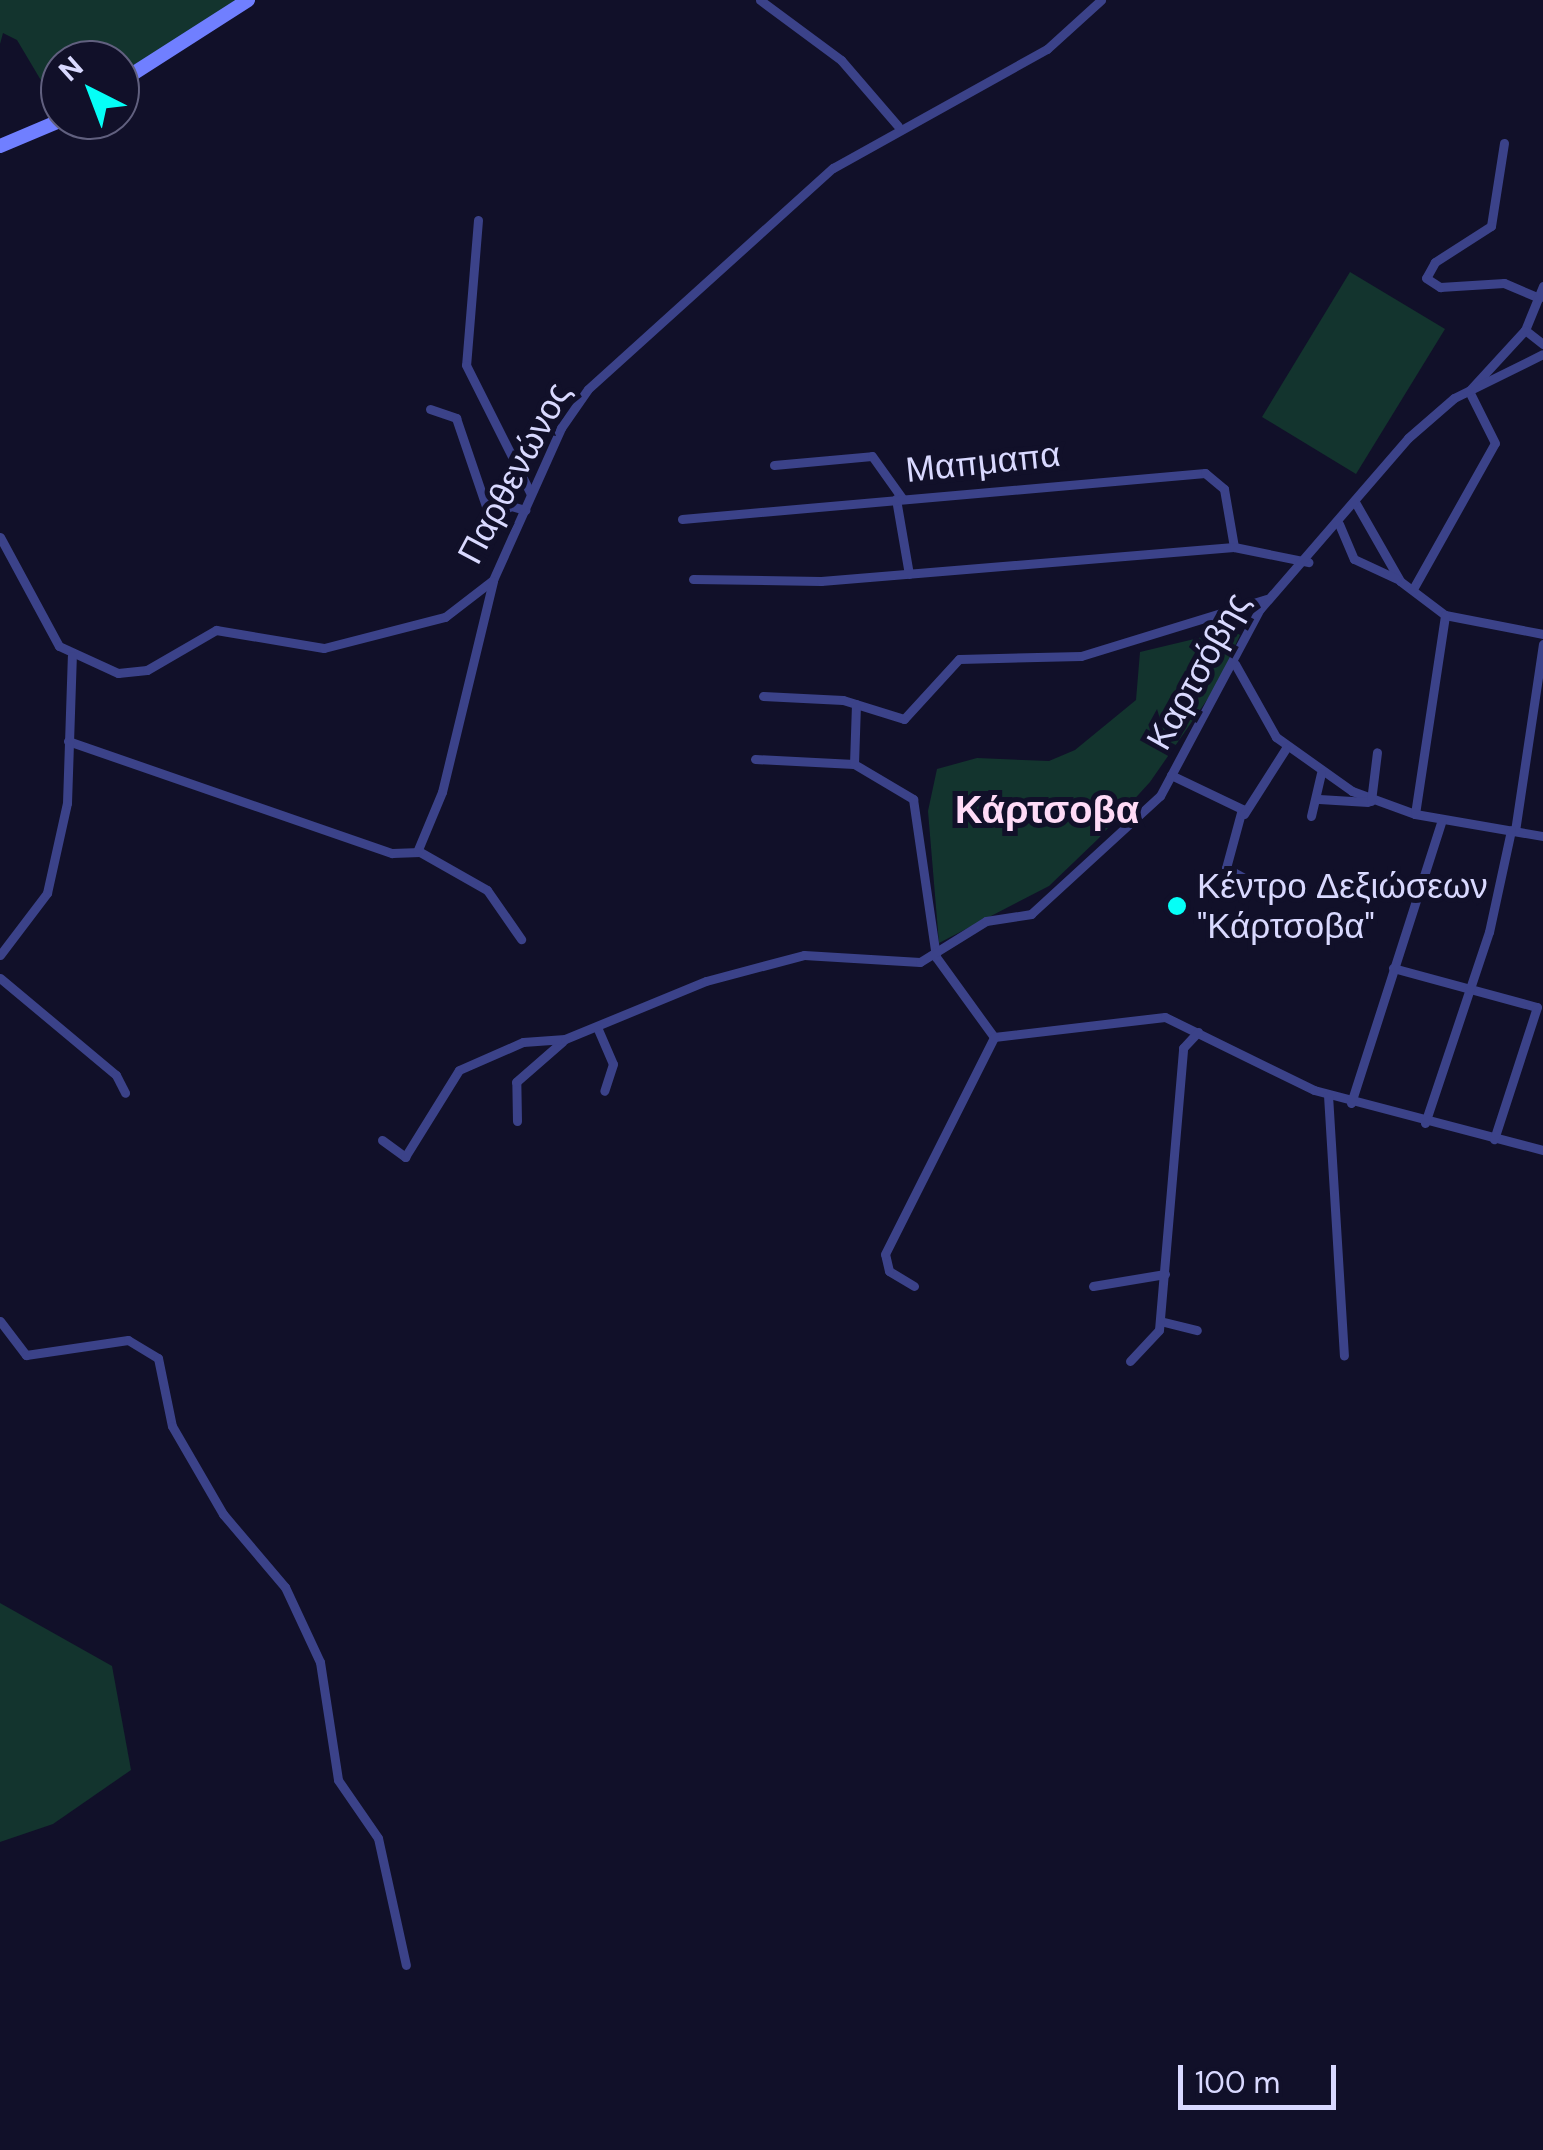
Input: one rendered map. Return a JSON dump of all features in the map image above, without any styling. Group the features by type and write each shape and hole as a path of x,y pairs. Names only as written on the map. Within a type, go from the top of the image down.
{"street":[{"path":"140,69 248,0"},
{"path":"760,0 841,60 898,126"},
{"name":"Παρθενώνος","path":"72,656 140,672 216,630 338,646 436,621 493,580 532,494 588,389 829,170 898,126 1047,49 1101,0"},
{"path":"0,146 40,129"},
{"path":"1504,143 1492,226 1435,262 1426,278 1440,287 1504,283 1539,298"},
{"path":"478,220 466,365 532,494"},
{"path":"1413,590 1495,443 1469,391 1525,330 1543,286"},
{"path":"1525,330 1543,344"},
{"name":"Καρτσόβης","path":"936,957 986,921 1014,920 1040,907 1137,823 1171,775 1236,664 1268,598 1308,562 1408,438 1469,391 1543,354"},
{"path":"430,409 456,418 490,518 515,505 525,510"},
{"path":"774,465 872,456 899,498 909,574"},
{"name":"Μαπμαπα","path":"682,519 1205,472 1224,489 1234,546"},
{"path":"1354,502 1400,580"},
{"path":"1339,524 1359,564 1400,580 1445,615 1543,634"},
{"path":"0,537 49,634 72,656 66,803 44,902 0,954"},
{"path":"694,579 909,574 1234,546 1308,562"},
{"path":"417,852 442,792 493,580"},
{"path":"763,696 856,704 904,719 959,659 1082,656 1268,598"},
{"path":"1415,814 1445,615"},
{"path":"1425,1123 1471,983 1513,831 1537,722 1543,644"},
{"path":"1236,664 1260,717 1286,748 1321,773 1371,801 1415,814 1543,836"},
{"path":"854,764 856,704"},
{"path":"68,741 392,853 417,852 487,890 520,938"},
{"path":"1273,894 1226,868 1244,814 1286,748"},
{"path":"1371,801 1376,752"},
{"path":"755,759 854,764 888,778 916,806 936,957 994,1037"},
{"path":"1312,816 1321,773"},
{"path":"1171,775 1244,814"},
{"path":"1318,799 1371,801"},
{"path":"1351,1102 1442,820"},
{"path":"382,1140 405,1157 464,1067 522,1042 565,1039 706,981 804,954 831,951 896,964 936,957"},
{"path":"1392,968 1528,998 1539,1010 1494,1139"},
{"path":"0,978 116,1075 125,1093"},
{"path":"994,1037 1157,1016 1328,1095 1425,1123 1543,1150"},
{"path":"597,1027 613,1064 604,1091"},
{"path":"1130,1361 1152,1346 1160,1320 1183,1048 1198,1032"},
{"path":"914,1286 889,1271 886,1254 994,1037"},
{"path":"518,1121 516,1082 565,1039"},
{"path":"1328,1095 1344,1356"},
{"path":"1093,1286 1164,1274"},
{"path":"0,1320 26,1355 128,1340 158,1358 184,1447 223,1514 285,1586 320,1662 338,1780 378,1838 406,1965"},
{"path":"1160,1320 1196,1330"}],"green space":[{"path":"0,0 248,0 140,62 140,40 40,40 40,79 17,40 3,33 0,44"},
{"path":"1350,272 1445,329 1356,474 1262,417"},
{"path":"1232,630 1240,635 1216,687 1150,782 1098,839 1049,886 939,943 928,811 937,769 977,758 1049,761 1075,750 1136,700 1140,652"},
{"path":"0,1603 112,1666 131,1770 53,1824 0,1842"}],"place":[{"name":"Κέντρο Δεξιώσεων \"Κάρτσοβα\"","path":"1177,906"}],"district":[{"name":"Κάρτσοβα","path":"1047,811"}]}
